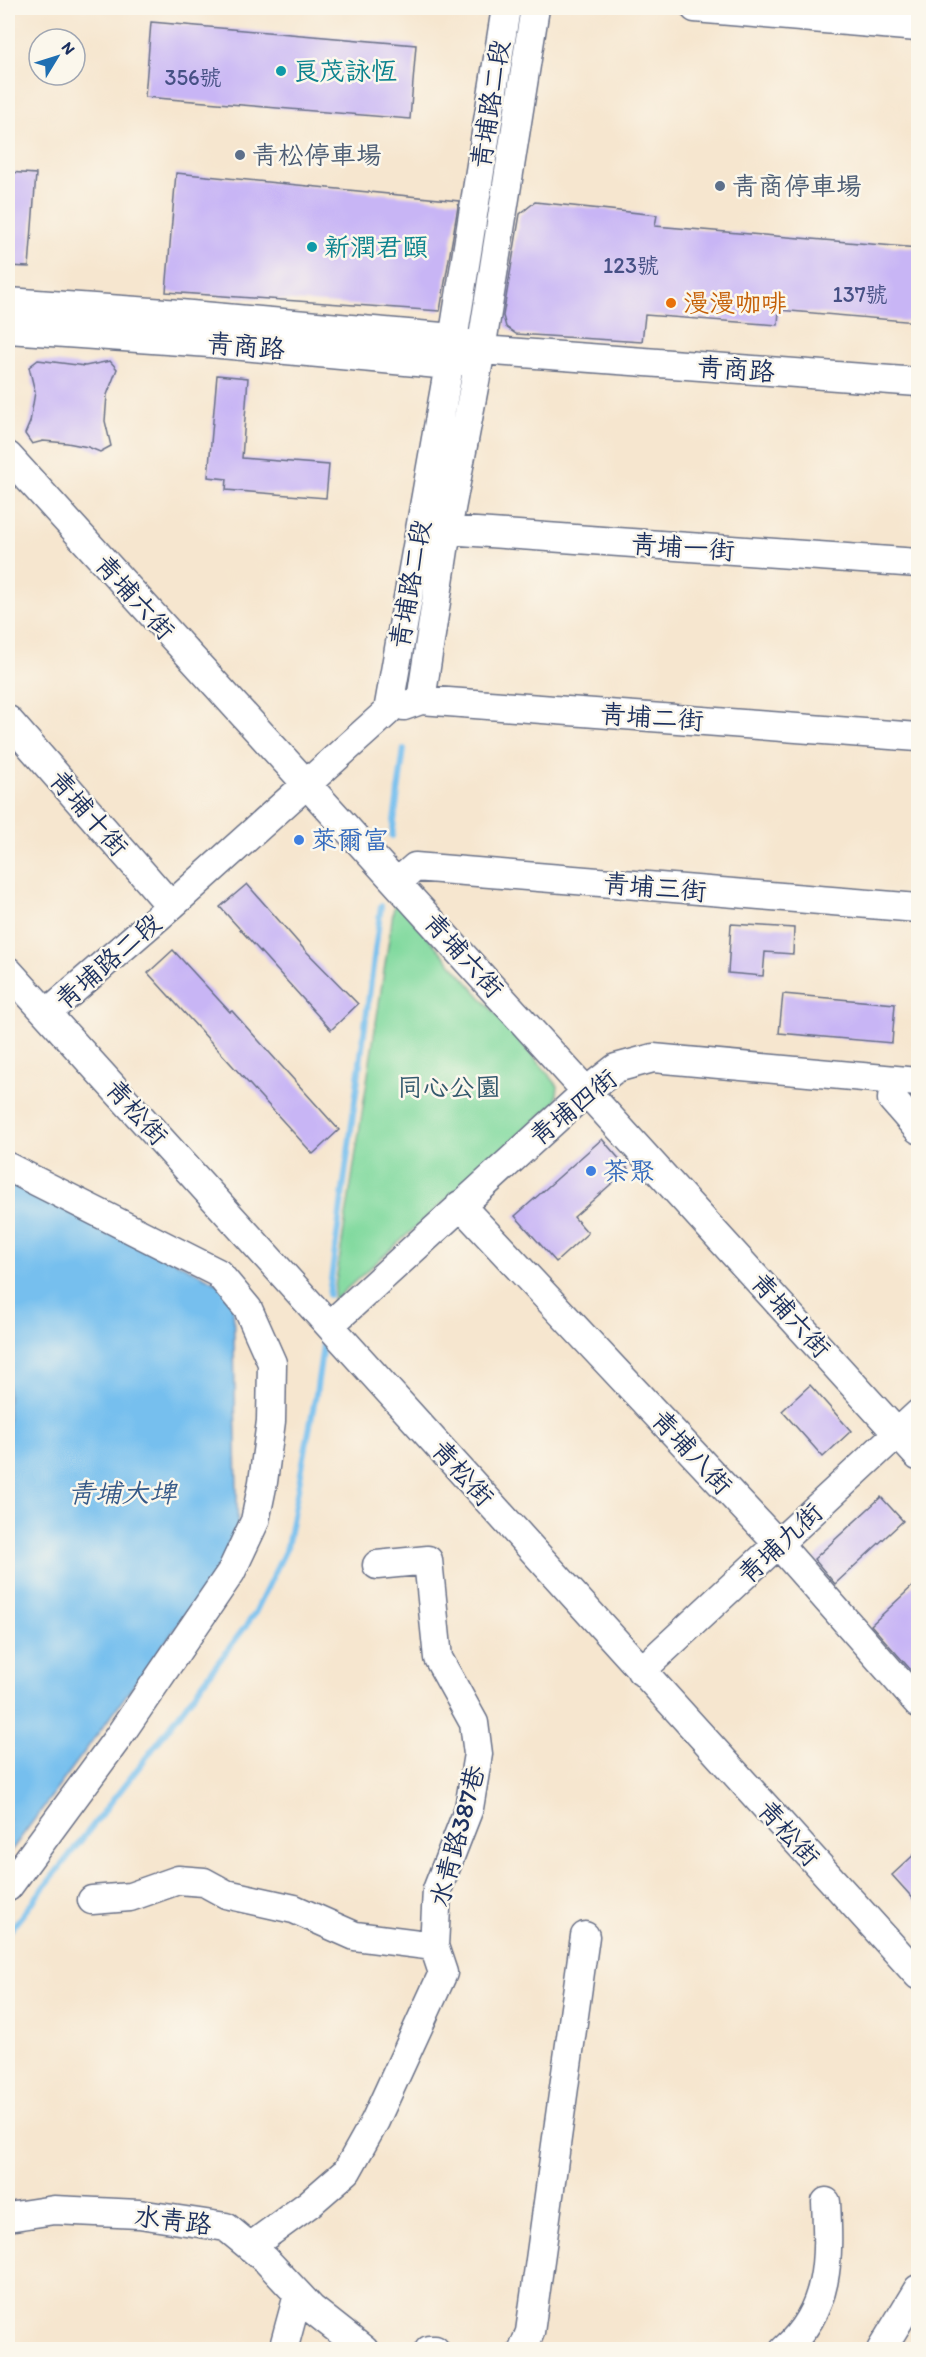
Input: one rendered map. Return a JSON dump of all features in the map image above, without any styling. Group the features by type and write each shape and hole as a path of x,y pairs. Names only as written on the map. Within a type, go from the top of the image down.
{"street":[{"name":"青埔路二段","path":"47,1013 171,906 388,711 451,352 506,8"},
{"name":"青埔路二段","path":"421,700 447,530 481,350 535,8"},
{"path":"695,8 918,27"},
{"name":"青商路","path":"8,303 180,314 451,352"},
{"name":"青商路","path":"8,329 210,343 451,352 481,350 918,382"},
{"name":"青埔六街","path":"8,456 305,784 588,1090 918,1456"},
{"name":"青埔一街","path":"447,530 918,563"},
{"name":"青埔二街","path":"388,711 421,700 918,737"},
{"name":"青埔十街","path":"8,720 171,906"},
{"name":"青埔三街","path":"398,882 415,867 918,908"},
{"name":"青松街","path":"8,971 918,1975"},
{"name":"青埔四街","path":"330,1325 460,1205 588,1090 616,1068 653,1058 906,1082"},
{"path":"906,1082 892,1099 918,1129"},
{"path":"8,1167 218,1273 249,1309 272,1363 272,1421 263,1482 255,1521 231,1572 117,1739 8,1887"},
{"name":"青埔八街","path":"460,1205 779,1545 918,1703"},
{"name":"青埔九街","path":"641,1671 779,1545 918,1413"},
{"name":"水青路387巷","path":"250,2247 309,2204 347,2171 375,2121 443,1973 434,1946 437,1890 469,1808 478,1754 474,1723 438,1658 428,1560 376,1565"},
{"path":"92,1900 130,1897 178,1881 204,1882 226,1894 294,1909 355,1936 434,1946"},
{"path":"523,2349 530,2332 585,1936"},
{"path":"784,2349 806,2325 827,2272 829,2253 826,2202"},
{"name":"水青路","path":"8,2217 54,2210 139,2214 226,2227 250,2247 312,2309 364,2349"},
{"path":"881,2349 918,2289"},
{"path":"283,2349 298,2295"},
{"path":"429,2349 435,2349"}],"green space":[{"name":"同心公園","path":"395,900 558,1086 556,1102 333,1301"}],"water":[{"name":"青埔大埤","path":"8,1176 233,1291 238,1544 8,1855"}],"building":[{"name":"良茂詠恆","path":"151,22 416,45 410,119 145,97"},
{"path":"8,172 36,174 29,267 8,266"},
{"name":"新潤君頤","path":"176,173 459,201 440,311 166,292"},
{"path":"535,202 657,215 655,226 918,248 916,322 779,310 778,325 645,315 642,342 516,334 506,327 503,316 520,214"},
{"path":"38,360 85,366 110,361 117,369 107,395 105,421 111,446 100,452 67,443 43,441 32,444 25,434 30,422 35,392 29,367"},
{"path":"217,375 248,378 242,458 329,465 326,498 226,490 227,479 208,477"},
{"path":"247,884 303,948 358,1004 331,1030 220,907"},
{"path":"731,924 794,928 793,954 765,952 763,976 728,973"},
{"path":"173,950 230,1012 232,1011 339,1130 313,1154 148,973"},
{"path":"783,994 895,1004 892,1043 779,1033"},
{"path":"602,1139 628,1169 574,1217 588,1233 556,1262 515,1216"},
{"path":"810,1385 851,1431 823,1457 782,1411"},
{"path":"881,1497 903,1521 835,1584 814,1559"},
{"path":"918,1581 918,1663 911,1670 871,1625"},
{"path":"918,1851 918,1904 892,1875"}],"waterway":[{"path":"392,836 404,749"},
{"path":"329,1295 381,906"},
{"path":"8,1933 146,1758 254,1615 287,1547 323,1345"}],"place":[{"name":"良茂詠恆","path":"281,71"},
{"name":"青松停車場","path":"240,155"},
{"name":"青商停車場","path":"720,186"},
{"name":"新潤君頤","path":"312,247"},
{"name":"漫漫咖啡","path":"671,303"},
{"name":"萊爾富","path":"299,840"},
{"name":"茶聚","path":"591,1171"}]}
